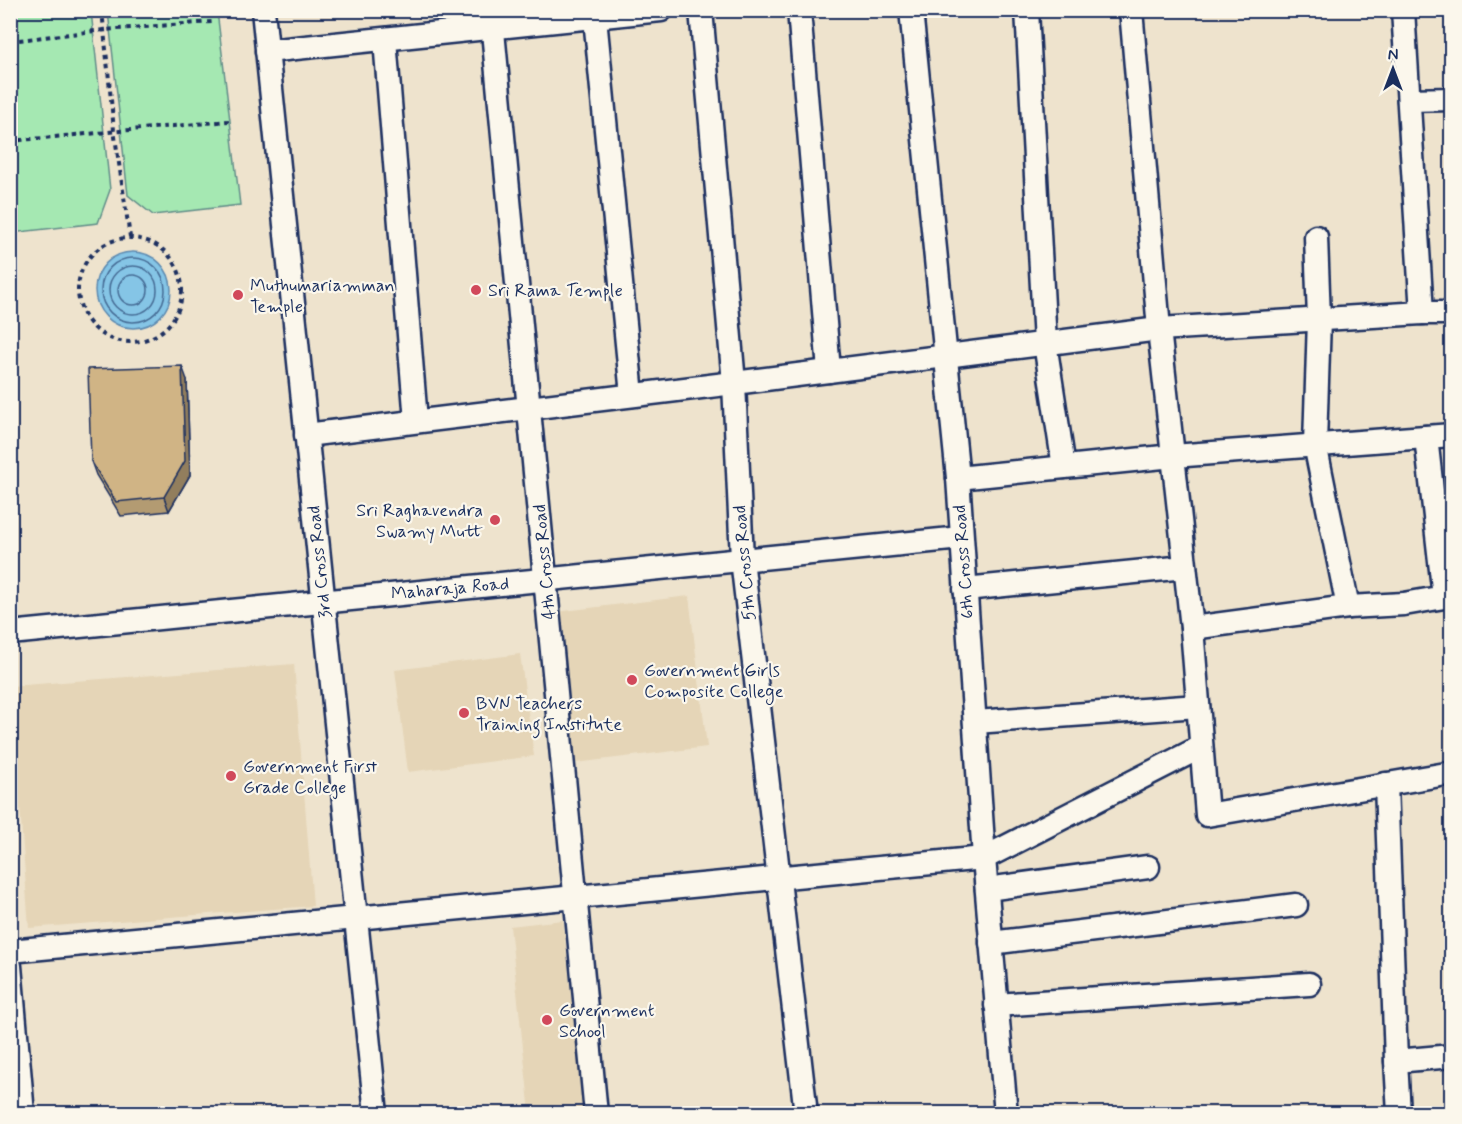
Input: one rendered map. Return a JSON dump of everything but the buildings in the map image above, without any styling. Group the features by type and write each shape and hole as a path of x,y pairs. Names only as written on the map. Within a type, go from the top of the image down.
{"street":[{"name":"3rd Cross Road","path":"263,10 376,1113"},
{"path":"267,51 385,40 492,20 595,18 661,10"},
{"name":"5th Cross Road","path":"701,10 734,384 742,559 806,1113"},
{"path":"800,10 829,371"},
{"name":"6th Cross Road","path":"911,10 958,478 984,858 1006,1113"},
{"path":"1027,10 1045,343 1064,467"},
{"path":"1131,10 1159,329 1192,628 1207,815 1452,773"},
{"path":"1403,10 1422,313"},
{"path":"595,18 632,395"},
{"name":"4th Cross Road","path":"492,20 596,1113"},
{"path":"385,40 416,421"},
{"path":"1409,100 1452,99"},
{"path":"1316,237 1319,319 1315,444 1347,607"},
{"path":"306,435 734,384 1159,329 1452,313"},
{"path":"958,478 1173,456 1452,435"},
{"path":"1192,628 1347,607 1404,604 1448,596 1426,437"},
{"name":"Maharaja Road","path":"10,633 961,538"},
{"path":"965,589 1185,567"},
{"path":"975,722 1198,706"},
{"path":"10,951 984,858 1201,747"},
{"path":"1386,784 1399,1113"},
{"path":"987,889 1148,867"},
{"path":"991,944 1296,905"},
{"path":"10,966 23,1113"},
{"path":"996,1005 1309,984"},
{"path":"1396,1060 1452,1056"}],"path":[{"path":"102,10 114,130 130,237"},
{"path":"10,41 104,30 212,22"},
{"path":"10,141 230,121"},
{"path":"130,237 157,243 177,263 184,290 177,316 157,336 130,343 103,336 84,316 76,290 84,263 103,243 130,237"}],"shaded area":[{"name":"Government Girls Composite College","path":"689,596 707,747 575,763 556,612"},
{"name":"BVN Teachers Training Institute","path":"520,654 534,756 408,772 395,670"},
{"path":"294,664 313,906 29,928 11,686"},
{"name":"Government School","path":"563,920 584,1113 530,1113 510,926"}],"green space":[{"path":"10,11 91,11 110,190 98,223 11,233"},
{"path":"108,11 217,11 240,205 153,215 128,195"}],"water":[{"path":"133,252 148,255 160,263 168,275 171,290 168,305 160,317 148,325 133,328 118,325 106,317 98,305 95,290 98,275 106,263 118,255"}],"place":[{"name":"Sri Rama Temple","path":"476,290"},
{"name":"Muthumariamman Temple","path":"238,295"},
{"name":"Sri Raghavendra Swamy Mutt","path":"495,520"},
{"name":"Government Girls Composite College","path":"632,680"},
{"name":"BVN Teachers Training Institute","path":"464,713"},
{"name":"Government First Grade College","path":"231,776"},
{"name":"Government School","path":"547,1020"}]}
